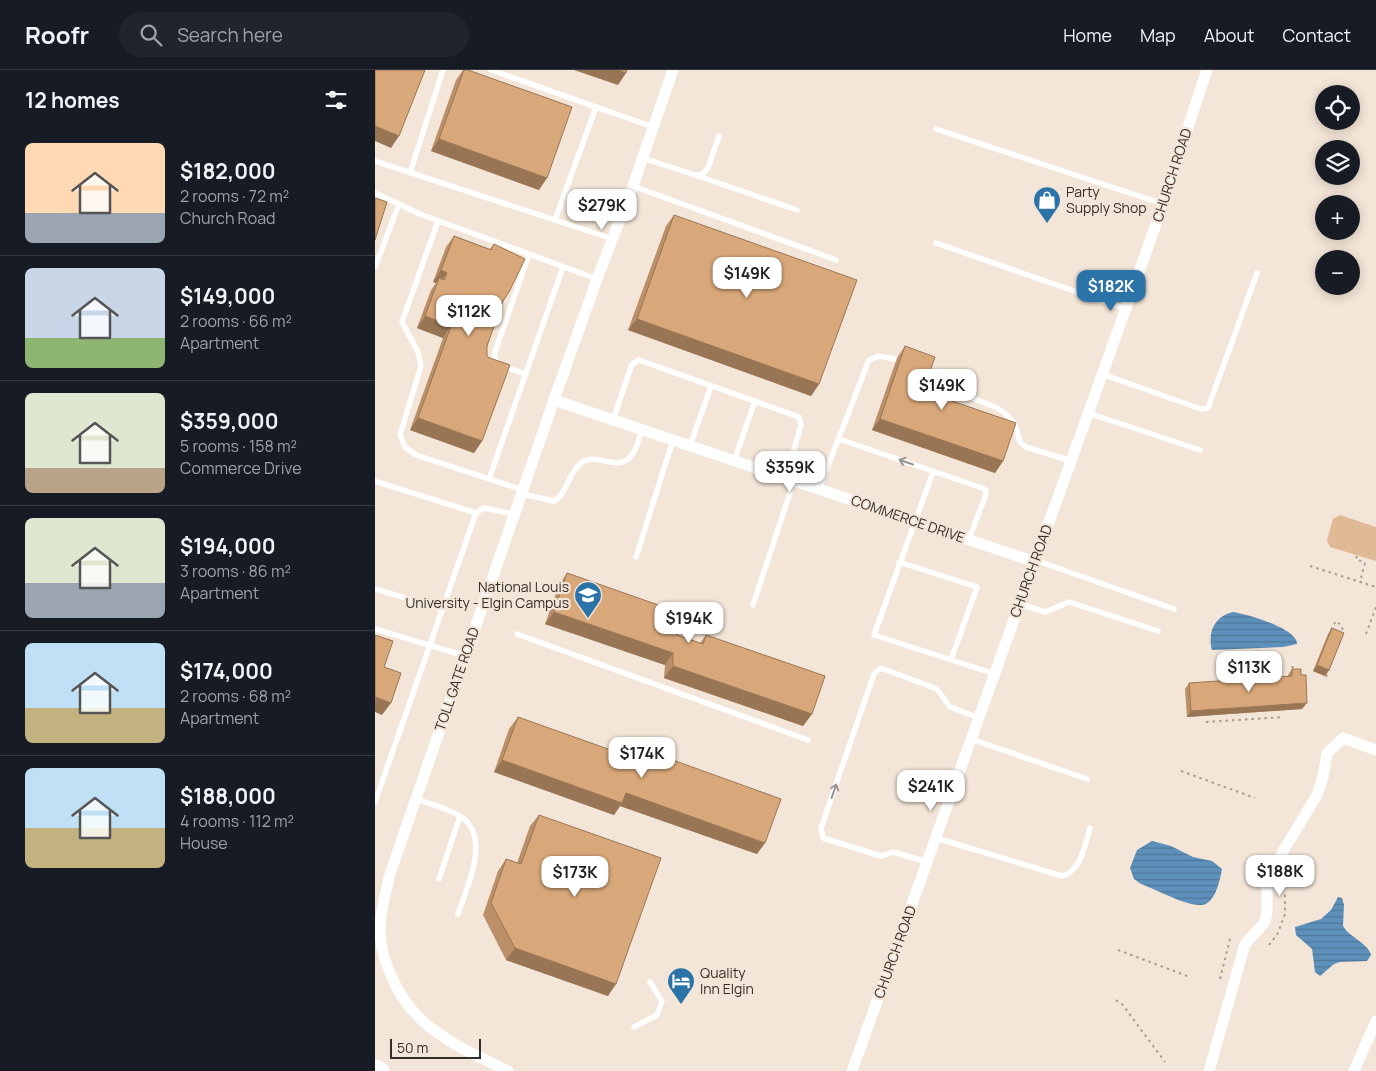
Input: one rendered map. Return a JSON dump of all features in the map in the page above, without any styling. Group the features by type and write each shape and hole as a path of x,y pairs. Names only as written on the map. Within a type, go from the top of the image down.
{"main road":[{"path":"375,1069 380,1071"}],"street":[{"name":"TOLL GATE ROAD","path":"508,1071 441,1037 417,1017 398,994 379,946 380,931 390,874 554,400 597,279 633,186 673,70"},
{"name":"CHURCH ROAD","path":"852,1071 1126,309 1207,70"},
{"name":"COMMERCE DRIVE","path":"554,400 1035,561"},
{"path":"1209,1071 1245,944 1265,922 1267,913 1267,878 1317,795 1323,777 1327,753 1343,738 1376,750"},
{"path":"1354,1071 1376,1021"}],"lane":[{"path":"410,173 443,70"},
{"path":"491,70 653,127"},
{"path":"555,220 596,107"},
{"path":"936,129 1163,204"},
{"path":"698,176 705,173 708,168 719,136"},
{"path":"643,158 797,210"},
{"path":"375,161 613,239"},
{"path":"633,186 836,260"},
{"path":"375,193 438,221 597,279"},
{"path":"375,267 399,204"},
{"path":"438,221 402,322 418,352 421,366 399,435 405,447 416,455 555,502 559,499 573,472 582,463 593,459 618,465 626,461 633,454 642,430"},
{"path":"936,243 1126,309"},
{"path":"526,374 498,365 495,355 529,254"},
{"path":"489,479 563,267"},
{"path":"1102,374 1201,409 1207,408 1257,273"},
{"path":"819,489 869,360 879,356 912,364"},
{"path":"613,420 632,364 639,360 799,417 801,425 790,480 753,606"},
{"path":"919,366 927,369 950,390 997,408 1015,424 1019,442 1071,461"},
{"path":"690,446 711,386"},
{"path":"734,461 755,401"},
{"path":"1088,413 1200,450"},
{"path":"839,439 985,490 986,494 969,539"},
{"path":"636,557 673,440"},
{"path":"933,472 914,520 874,635 995,674"},
{"path":"375,481 476,513"},
{"path":"375,802 476,513 484,508 515,514"},
{"path":"1035,561 1174,609"},
{"path":"899,562 977,587 951,660"},
{"path":"375,589 442,609"},
{"path":"1019,604 1047,612 1069,602 1158,631"},
{"path":"375,629 465,656"},
{"path":"517,634 808,740"},
{"path":"927,862 893,852 881,856 823,838 821,828 874,674 881,668 937,689 951,707 979,718"},
{"path":"971,740 1087,779"},
{"path":"416,799 460,816 472,829 477,856 458,914"},
{"path":"439,879 460,816"},
{"path":"936,838 1062,876 1069,875 1075,870 1090,828"},
{"path":"634,1027 657,1016 662,1000 650,982"}],"path":[{"path":"1357,556 1356,559 1365,563 1360,582"},
{"path":"1310,566 1376,587"},
{"path":"1366,634 1376,607"},
{"path":"1331,630 1334,622 1338,622 1343,629 1343,636"},
{"path":"1326,677 1335,657"},
{"path":"1290,675 1292,667 1295,676"},
{"path":"1206,722 1284,717"},
{"path":"1181,771 1255,798"},
{"path":"1269,944 1278,933 1285,914 1285,894"},
{"path":"1220,979 1231,936"},
{"path":"1118,950 1190,977"},
{"path":"1116,1000 1122,1004 1165,1062"}],"shaded area":[{"path":"1340,515 1376,527 1376,561 1330,547 1327,540 1333,519"}],"water":[{"path":"1233,612 1280,627 1295,638 1297,644 1283,647 1212,650 1211,637 1214,626 1221,617"},
{"path":"1152,841 1171,846 1193,857 1212,861 1222,869 1216,891 1210,901 1201,905 1187,903 1141,884 1134,879 1130,868 1137,850"},
{"path":"1338,897 1342,898 1344,905 1343,926 1366,947 1371,955 1367,961 1334,964 1320,976 1315,972 1312,949 1296,935 1295,927 1321,919 1331,910"}],"building":[{"path":"375,70 425,70 399,136 375,126"},
{"path":"464,70 572,107 547,178 439,139"},
{"path":"375,198 387,202 375,240"},
{"path":"674,215 857,280 819,384 637,319"},
{"path":"454,236 491,250 494,244 525,259 503,301 487,346 487,357 510,365 482,441 418,418 451,326 425,316 439,278 444,280 447,273 441,270"},
{"path":"905,346 935,357 923,391 1016,423 1003,461 880,419"},
{"path":"567,573 684,614 677,635 703,644 706,635 825,676 812,714 673,666 673,653 554,612"},
{"path":"1332,628 1344,633 1329,670 1317,665"},
{"path":"375,635 393,641 384,667 401,673 391,703 375,697"},
{"path":"1292,669 1301,669 1301,675 1306,675 1307,703 1191,711 1189,683 1292,676"},
{"path":"518,717 636,759 645,750 781,799 765,843 626,793 622,803 502,760"},
{"path":"539,815 661,858 616,984 515,948 491,903 506,859 521,864"}],"place":[{"name":"Party Supply Shop","path":"1047,224"},
{"name":"National Louis University - Elgin Campus","path":"588,619"},
{"name":"Quality Inn Elgin","path":"681,1005"}]}
